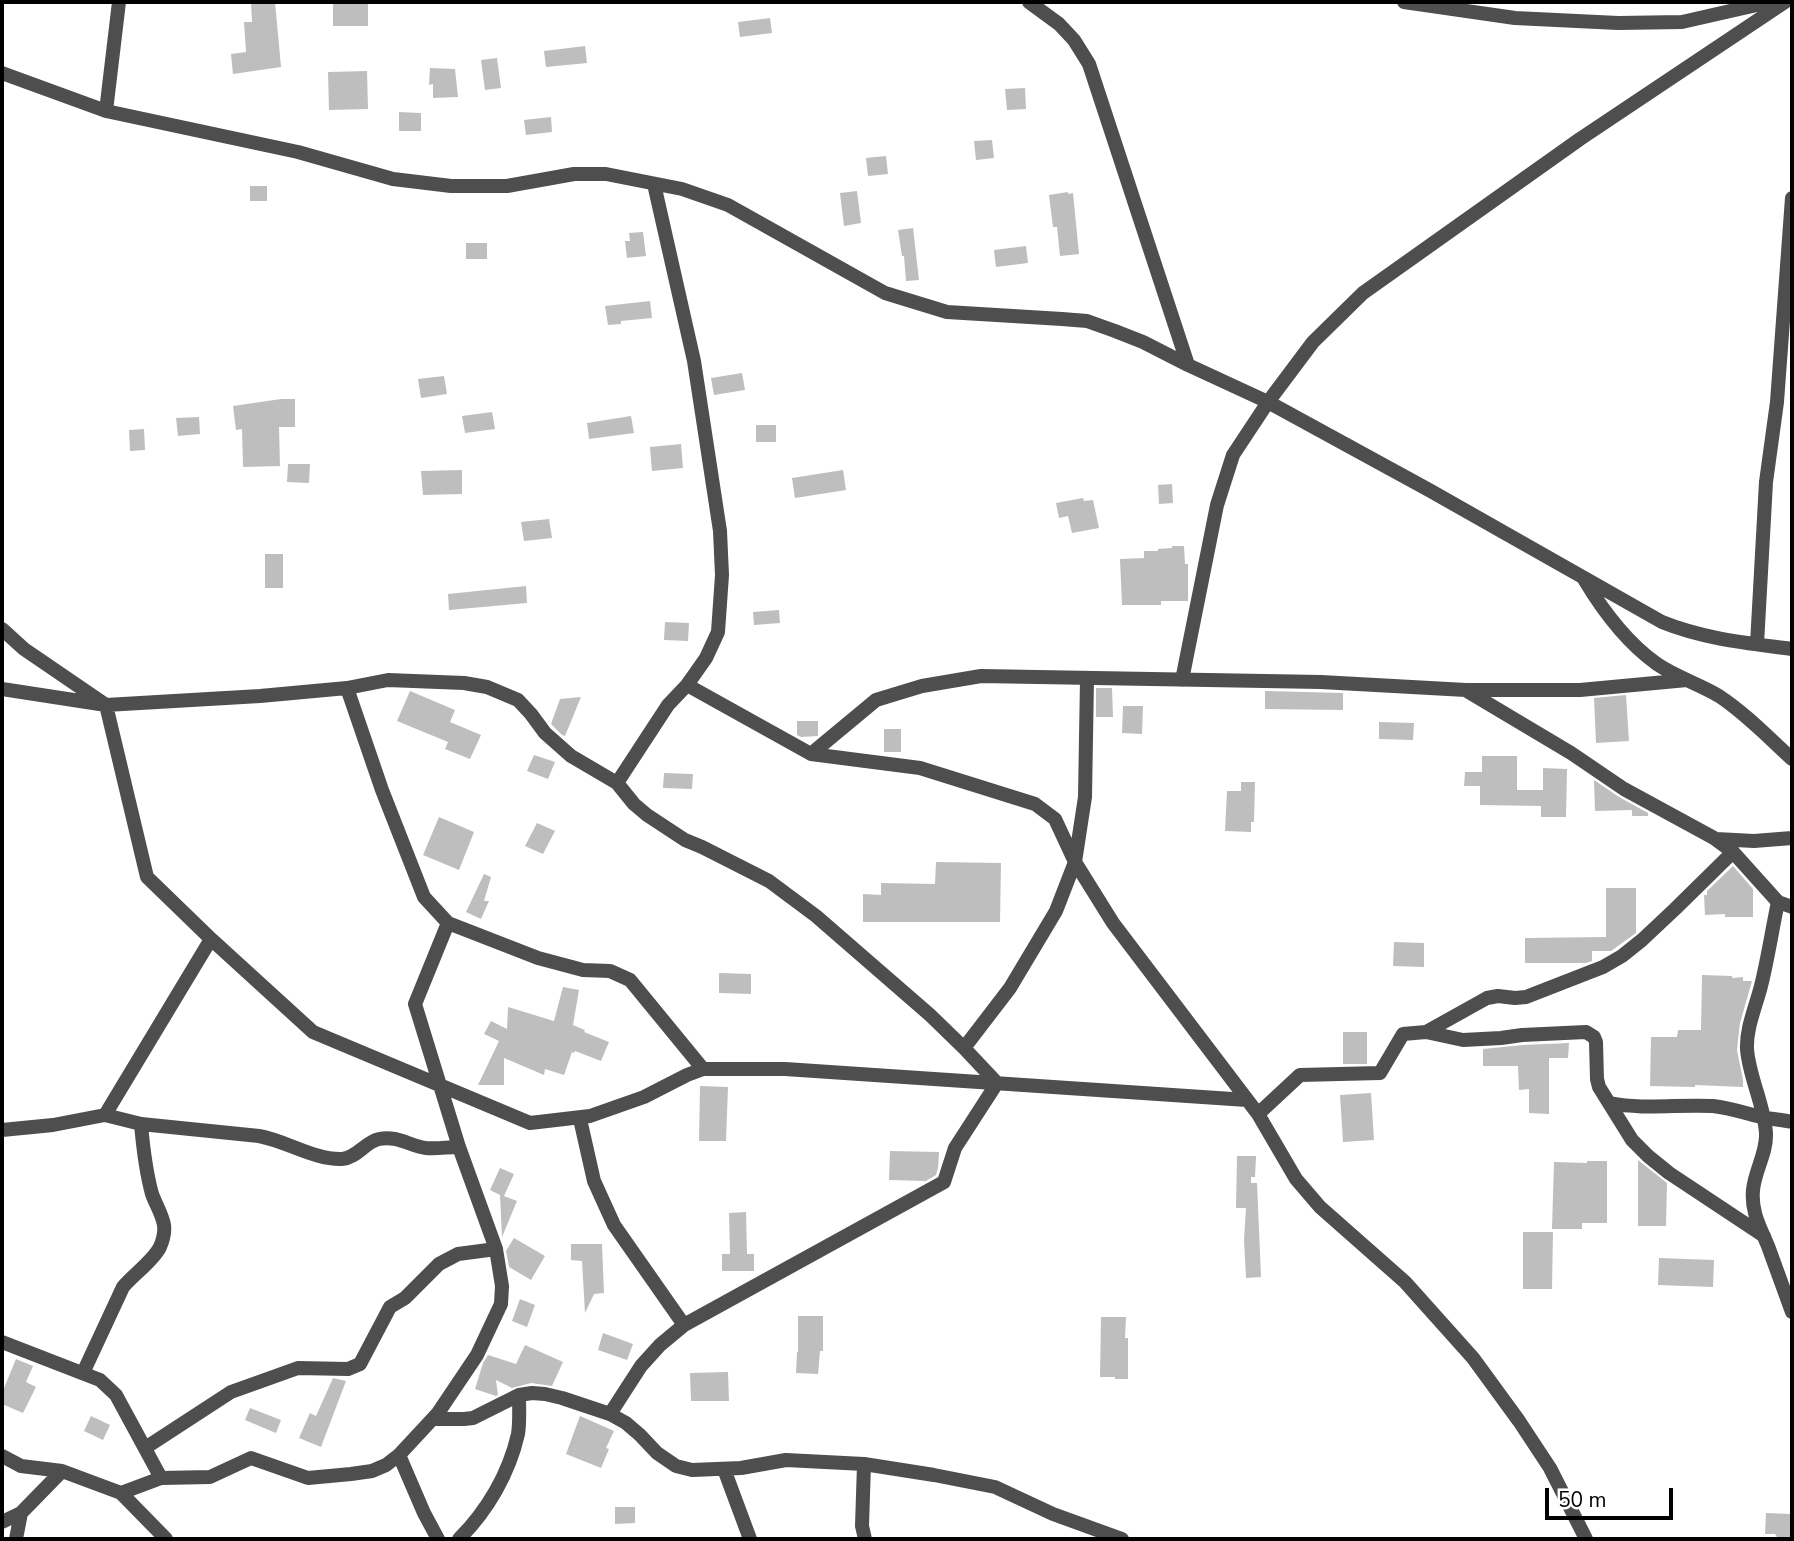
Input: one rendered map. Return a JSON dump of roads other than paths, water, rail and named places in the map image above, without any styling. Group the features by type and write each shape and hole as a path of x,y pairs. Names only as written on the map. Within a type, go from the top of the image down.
{"street":[{"path":"106,111 120,2"},
{"path":"1029,2 1059,24 1074,40 1089,64 1188,365"},
{"path":"1404,2 1515,18 1618,23 1682,22 1770,2"},
{"path":"1182,680 1217,505 1234,455 1268,402 1313,342 1363,293 1580,139 1785,2"},
{"path":"2,73 106,111 298,152 393,179 451,186 507,186 574,174 606,174 682,189 728,205 885,293 947,312 1087,321 1143,342 1268,402 1662,622 1718,640 1792,649"},
{"path":"617,783 668,705 687,685 706,658 718,632 722,575 720,531 694,361 654,184"},
{"path":"1757,644 1766,482 1777,401 1792,198"},
{"path":"1583,577 1598,602 1635,645 1658,664 1718,695 1792,758"},
{"path":"2,629 23,649 106,705 146,877 211,939 313,1032 530,1123 580,1119 644,1097 703,1069 785,1069 1247,1100"},
{"path":"811,754 876,700 922,686 981,676 1321,682 1466,690 1580,690 1687,680"},
{"path":"964,1048 1010,988 1056,911 1074,862 1085,797 1087,679"},
{"path":"2,689 106,705 260,696 347,688 388,680 464,683 487,687 517,700 545,733 571,756 617,783 647,816 685,840 769,881 816,916 930,1015 997,1083"},
{"path":"687,685 811,754 920,768 1035,804 1055,818 1074,862 1113,923 1258,1114 1296,1179 1320,1207 1405,1282 1473,1358 1550,1468 1586,1539"},
{"path":"347,688 382,790 424,897 448,923 538,958 583,970 610,971 630,980 703,1069"},
{"path":"1466,690 1625,789 1714,838 1733,852 1778,902 1792,907"},
{"path":"1714,838 1754,841 1792,838"},
{"path":"1426,1032 1487,998 1526,997 1603,967 1622,956 1733,852"},
{"path":"1778,902 1762,984 1748,1032 1747,1048 1765,1118 1766,1137 1765,1151 1753,1188 1753,1208 1792,1312"},
{"path":"121,1493 161,1478 210,1477 251,1458 308,1478 372,1471 400,1455 433,1419 477,1355 501,1304 502,1286 496,1249 459,1147 415,1004 448,923"},
{"path":"105,1115 211,939"},
{"path":"1258,1114 1300,1076 1380,1073 1403,1034 1426,1032 1463,1040 1586,1032 1591,1034 1596,1042 1599,1087 1632,1140 1669,1173 1764,1236"},
{"path":"610,1414 641,1366 684,1325 944,1182 955,1148 997,1083"},
{"path":"1610,1103 1650,1107 1713,1106 1792,1122"},
{"path":"2,1130 53,1125 105,1115 141,1124 259,1136 325,1157 341,1159 354,1155 377,1139 395,1138 427,1148 459,1147"},
{"path":"580,1119 594,1181 614,1225 684,1325"},
{"path":"83,1373 123,1287 152,1258 163,1240 163,1220 153,1195 141,1124"},
{"path":"145,1448 231,1392 298,1368 348,1369 360,1364 390,1307 405,1298 439,1264 458,1254 496,1249"},
{"path":"2,1342 100,1380 116,1395 161,1478"},
{"path":"433,1419 473,1418 519,1395 545,1394 610,1414 626,1423 657,1453 676,1466 692,1470 724,1469 786,1460 864,1464 934,1475 995,1488 1053,1514 1122,1539"},
{"path":"459,1539 476,1522 496,1492 508,1465 518,1433 519,1395"},
{"path":"400,1455 438,1539"},
{"path":"2,1456 21,1466 62,1471 121,1493 166,1539"},
{"path":"864,1464 862,1527 865,1539"},
{"path":"724,1469 750,1539"},
{"path":"2,1522 21,1513 62,1471"},
{"path":"16,1539 21,1513"}]}
